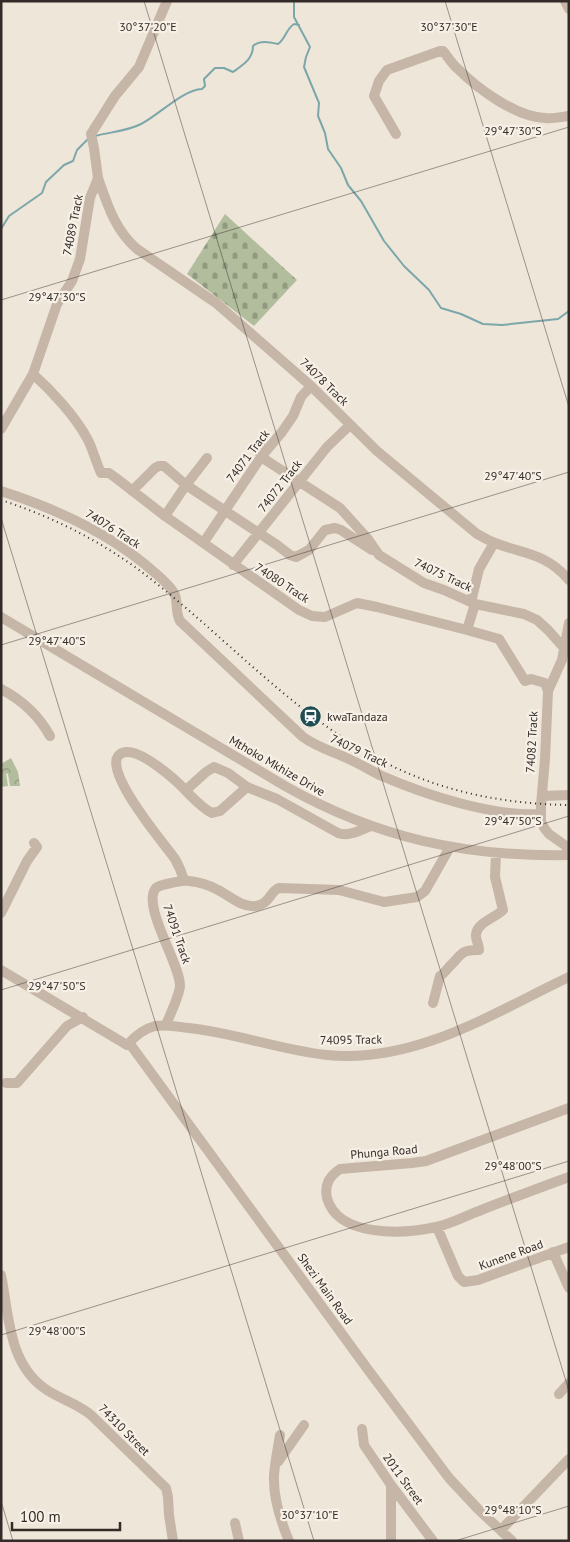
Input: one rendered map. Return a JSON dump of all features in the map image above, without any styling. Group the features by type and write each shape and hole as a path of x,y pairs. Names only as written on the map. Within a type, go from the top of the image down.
{"street":[{"name":"74089 Track","path":"1,429 33,374 57,304 72,281 80,259 90,198 98,178 90,134 115,96 139,67 167,1"},
{"path":"565,1 569,8"},
{"path":"396,134 374,96 378,81 387,70 436,51 443,51 456,68 482,90 510,107 528,115 545,118 569,116"},
{"name":"74078 Track","path":"98,178 112,218 127,240 216,303 311,386 377,451 477,534 494,543 534,554 546,560 566,576"},
{"name":"74080 Track","path":"33,374 48,388 88,439 101,473 109,473 165,516 204,542 232,565 299,610 312,616 324,617 356,604 377,607 499,639 525,681 531,679 545,683 548,691"},
{"name":"74071 Track","path":"204,542 261,457 293,416 301,397 311,386"},
{"name":"74072 Track","path":"232,565 298,482 338,435 350,425"},
{"path":"260,444 258,448 261,457"},
{"name":"74075 Track","path":"261,457 340,508 368,539 378,555 424,583 473,603 524,614 537,620 565,649"},
{"path":"165,516 207,458"},
{"path":"132,491 159,466 164,466 186,485 290,555 296,557 309,550 325,530 335,528 368,546 378,555"},
{"name":"74076 Track","path":"1,491 52,508 124,548 149,567 174,594 180,621"},
{"path":"467,630 479,569 494,543"},
{"name":"Mthoko Mkhize Drive","path":"1,617 308,798 345,816 414,839 450,847 496,854 532,856 569,854"},
{"name":"74079 Track","path":"180,621 312,744 425,794 507,813 541,814"},
{"name":"74082 Track","path":"569,623 565,649 548,691 541,814 545,829 566,846 569,854"},
{"path":"1,689 26,706 39,718 50,736"},
{"path":"184,880 175,859 146,821 126,790 117,768 118,756 127,752 142,756 186,790 193,799 209,811 215,813 247,787"},
{"path":"186,790 214,767 228,773 247,787 277,799 338,834 352,833 371,826"},
{"path":"542,796 569,795"},
{"path":"1,913 27,861 37,847 34,843"},
{"name":"74091 Track","path":"166,1025 180,983 172,954 154,911 153,896 156,889 160,886 184,880 208,885 240,904 256,906 269,900 276,889 339,890 384,902 416,897 425,891 450,847"},
{"path":"433,1003 440,976 445,974 447,968 456,962 461,953 470,949 480,950 476,935 477,931 483,923 503,910 494,877 496,854"},
{"name":"Shezi Main Road","path":"1,970 83,1017 127,1045 130,1044 368,1371 449,1478 512,1541"},
{"name":"74095 Track","path":"127,1045 146,1030 166,1025 212,1031 286,1049 328,1055 366,1055 401,1051 445,1037 569,977"},
{"path":"6,1083 17,1083 66,1026 83,1017"},
{"name":"Phunga Road","path":"569,1108 426,1161 340,1169 332,1176 326,1190 328,1199 340,1216 351,1224 363,1229 384,1231 437,1227 569,1177"},
{"name":"Kunene Road","path":"437,1227 458,1276 464,1282 478,1280 569,1247"},
{"path":"553,1252 569,1288"},
{"name":"74310 Street","path":"1,1275 11,1335 20,1359 27,1371 44,1388 84,1408 166,1488 173,1541"},
{"path":"559,1394 569,1383"},
{"path":"276,1465 304,1425"},
{"name":"2011 Street","path":"362,1429 364,1445 433,1541"},
{"path":"280,1435 274,1476 284,1529 289,1541"},
{"path":"501,1530 569,1459"},
{"path":"391,1485 391,1541"},
{"path":"235,1523 240,1541"}],"green space":[{"path":"225,214 297,280 254,326 187,274"},
{"path":"11,758 18,772 20,786 10,786 8,774 6,773 8,786 1,787 1,769 3,768 1,764"}],"waterway":[{"path":"294,1 294,17 310,47 304,67 319,103 318,116 325,133 328,149 341,168 348,185 361,201 384,241 404,266 429,290 441,308 461,314 483,324 502,325 558,319 569,311"},
{"path":"95,136 125,130 141,124 179,98 194,90 202,89 205,86 204,79 215,68 224,68 233,72 249,58 253,51 253,46 262,42 278,44 291,26 294,24 299,25"},
{"path":"1,229 9,216 42,193 46,182 64,165 73,161 77,150 89,138"}],"railway":[{"path":"1,500 73,529 107,548 139,570 311,715 373,756 419,778 468,793 518,802 569,805"}],"place":[{"name":"kwaTandaza","path":"311,717"}]}
